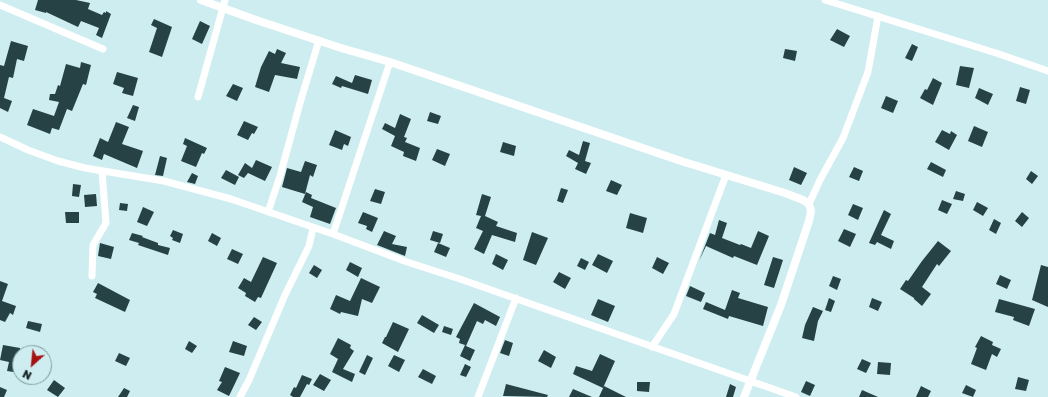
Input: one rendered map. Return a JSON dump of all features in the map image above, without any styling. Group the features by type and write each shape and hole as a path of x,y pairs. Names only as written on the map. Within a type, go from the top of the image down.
{"street":[{"path":"201,0 224,4 256,20 390,62 726,175 785,193 810,204"},
{"path":"825,0 1048,71"},
{"path":"198,97 224,4"},
{"path":"0,5 103,49"},
{"path":"744,397 781,305 809,221 811,211 810,204 820,180 843,138 868,72 878,16"},
{"path":"268,212 280,176 318,40"},
{"path":"333,234 390,62"},
{"path":"0,137 28,150 58,161 102,171 164,181 231,199 333,234 407,262 516,298 796,397"},
{"path":"92,276 93,245 106,223 102,171"},
{"path":"652,347 674,314 726,175"},
{"path":"240,397 285,295 309,246 313,228"},
{"path":"478,397 516,298"}],"building":[{"path":"38,0 76,0 90,3 88,9 102,15 104,12 106,13 106,11 111,14 102,38 96,35 99,28 81,21 78,27 46,12 35,10"},
{"path":"154,19 172,27 162,57 149,52 157,28 151,25"},
{"path":"200,21 210,26 202,44 192,39"},
{"path":"837,29 850,36 844,47 830,40"},
{"path":"11,41 28,46 24,61 17,59 13,78 9,77 4,98 12,101 8,112 0,108 0,65 4,66"},
{"path":"912,44 918,47 912,61 905,58"},
{"path":"277,49 286,53 281,63 300,67 297,79 275,75 269,92 255,87 261,67 269,51 275,54"},
{"path":"785,49 797,51 795,61 783,58"},
{"path":"81,62 91,65 86,85 83,84 72,111 67,109 59,130 52,128 50,134 27,125 33,109 54,116 59,102 49,100 50,94 55,94 58,85 60,86 66,64 80,68"},
{"path":"960,66 974,68 969,88 956,85"},
{"path":"117,72 138,78 133,96 122,93 124,88 113,84"},
{"path":"355,75 372,80 368,94 342,86 341,88 332,84 336,76 352,83"},
{"path":"933,78 942,83 933,105 920,98 925,89 927,90"},
{"path":"233,84 243,88 237,101 226,96"},
{"path":"1020,87 1030,90 1026,104 1016,101"},
{"path":"979,88 993,94 988,105 975,98"},
{"path":"886,96 898,101 893,113 881,108"},
{"path":"133,105 139,107 135,121 127,118"},
{"path":"430,112 441,116 438,124 427,121"},
{"path":"400,114 411,119 404,137 407,138 405,142 420,148 416,161 403,156 404,152 391,146 395,136 382,129 385,123 395,128"},
{"path":"244,121 258,127 248,140 237,135"},
{"path":"116,122 129,127 122,144 143,151 137,168 104,154 102,160 93,156 100,138 108,142"},
{"path":"974,126 988,132 982,147 968,141"},
{"path":"335,130 351,137 348,146 344,144 342,150 329,145"},
{"path":"942,130 950,134 951,131 957,135 949,150 935,142"},
{"path":"185,138 207,148 204,154 202,153 196,167 181,161 187,146 183,144"},
{"path":"583,141 590,143 585,161 591,163 586,174 575,169 578,163 566,156 569,150 579,155"},
{"path":"503,142 516,146 514,156 500,152"},
{"path":"437,149 450,154 445,166 432,160"},
{"path":"160,156 167,158 163,176 155,175"},
{"path":"256,160 272,167 265,181 248,173 244,178 238,175 245,163 252,168"},
{"path":"305,161 317,165 313,177 310,175 305,194 282,187 287,168 301,172"},
{"path":"931,162 946,170 943,177 927,169"},
{"path":"794,167 807,173 801,185 789,180"},
{"path":"854,167 863,171 859,181 849,177"},
{"path":"226,170 239,177 235,185 221,178"},
{"path":"1031,171 1038,176 1032,184 1026,179"},
{"path":"192,173 198,176 195,184 187,182"},
{"path":"611,180 622,185 617,195 606,191"},
{"path":"73,184 81,185 79,197 72,196"},
{"path":"561,188 568,190 563,203 557,201"},
{"path":"375,189 385,192 381,204 370,201"},
{"path":"956,191 965,194 963,201 953,199"},
{"path":"306,192 312,195 311,198 336,208 330,224 310,217 313,207 302,202"},
{"path":"96,194 97,206 85,207 84,195"},
{"path":"482,194 491,197 485,216 498,222 496,226 517,233 515,242 492,235 484,254 474,249 483,231 476,228 481,216 476,215"},
{"path":"942,200 952,204 947,214 938,210"},
{"path":"977,202 988,208 983,216 973,210"},
{"path":"120,203 128,204 127,211 119,210"},
{"path":"853,204 863,208 858,220 848,215"},
{"path":"143,207 154,212 147,226 137,222"},
{"path":"884,210 891,214 881,235 894,241 891,249 877,242 875,245 869,243"},
{"path":"65,212 79,212 79,223 66,223"},
{"path":"363,212 378,218 372,232 366,229 367,226 358,223"},
{"path":"1022,212 1029,218 1022,227 1015,221"},
{"path":"630,213 647,218 643,233 626,228"},
{"path":"994,219 1001,223 996,234 989,230"},
{"path":"719,220 727,223 722,238 740,245 741,244 751,248 758,231 769,236 757,265 734,256 733,258 706,246 699,261 710,233 715,235"},
{"path":"844,229 856,234 850,247 838,241"},
{"path":"173,230 183,234 180,243 172,240 173,238 170,236"},
{"path":"384,231 396,236 392,244 407,247 405,256 377,245"},
{"path":"433,231 443,234 440,243 430,240"},
{"path":"532,232 548,238 536,265 523,260"},
{"path":"132,233 143,236 142,237 158,243 158,245 170,248 168,255 138,245 139,243 129,240"},
{"path":"212,233 221,238 217,246 208,241"},
{"path":"938,241 951,251 939,266 937,264 922,287 931,294 922,306 914,298 900,289 906,280 908,281"},
{"path":"100,243 114,247 111,259 98,256"},
{"path":"438,243 450,248 446,257 434,252"},
{"path":"232,249 243,254 238,264 227,259"},
{"path":"496,254 508,260 503,270 492,264"},
{"path":"598,254 613,261 607,273 592,265"},
{"path":"263,257 277,263 261,298 258,297 255,302 245,296 246,293 238,288 244,278 251,282"},
{"path":"657,257 669,263 663,274 652,268"},
{"path":"773,257 783,260 774,288 764,285"},
{"path":"581,258 589,262 585,270 577,266"},
{"path":"350,262 362,268 358,277 346,270"},
{"path":"314,265 322,270 317,278 309,273"},
{"path":"1041,265 1048,267 1048,307 1032,300"},
{"path":"559,272 571,278 565,289 553,282"},
{"path":"1000,275 1011,280 1007,289 996,284"},
{"path":"833,276 841,279 837,290 829,286"},
{"path":"361,278 380,287 372,303 362,299 358,316 341,312 340,314 330,309 336,295 350,301"},
{"path":"0,281 8,284 2,301 16,306 13,315 10,313 5,322 0,320"},
{"path":"98,283 130,300 125,312 95,298 97,294 93,292"},
{"path":"690,286 705,293 701,302 686,296"},
{"path":"732,290 740,293 738,298 768,307 763,326 729,316 728,319 703,309 706,302 725,310"},
{"path":"829,298 835,301 831,312 825,310"},
{"path":"872,298 882,302 878,311 869,307"},
{"path":"598,299 615,306 608,322 591,315"},
{"path":"999,299 1035,309 1029,326 1013,320 1014,317 995,312"},
{"path":"474,303 500,317 496,326 485,320 483,324 477,321 466,346 475,350 470,361 460,356 465,345 459,343 460,339 456,337"},
{"path":"813,307 823,311 818,321 814,341 802,338 805,325"},
{"path":"422,315 439,325 434,333 417,323"},
{"path":"254,317 262,322 256,330 248,325"},
{"path":"28,321 42,324 40,332 26,328"},
{"path":"393,322 409,329 398,352 382,343"},
{"path":"444,326 453,329 451,335 442,332"},
{"path":"981,336 993,342 992,345 1001,349 997,357 992,354 986,370 971,364 977,348 975,347"},
{"path":"338,338 351,345 350,348 354,351 343,369 355,374 352,382 332,372 338,359 330,354"},
{"path":"505,340 513,343 509,356 500,353"},
{"path":"189,341 197,346 192,353 185,349"},
{"path":"233,341 247,346 244,356 229,352"},
{"path":"3,345 12,347 12,372 7,371 9,362 0,360"},
{"path":"544,350 556,357 551,368 538,361"},
{"path":"119,353 130,358 126,366 115,361"},
{"path":"600,354 615,361 603,388 573,374 576,366 592,371"},
{"path":"367,355 373,358 365,375 359,372"},
{"path":"394,355 405,360 399,372 388,366"},
{"path":"862,359 871,363 866,373 857,369"},
{"path":"878,362 891,363 890,375 877,374"},
{"path":"465,364 471,367 466,377 460,375"},
{"path":"225,367 240,373 229,396 217,390 222,382 219,381"},
{"path":"423,369 436,376 432,384 418,377"},
{"path":"320,374 331,380 324,391 313,385"},
{"path":"302,375 312,379 309,385 307,384 300,397 293,397 290,395 294,387 296,388"},
{"path":"1018,377 1029,380 1026,391 1015,389"},
{"path":"54,380 65,388 58,397 47,390 52,385"},
{"path":"806,381 815,385 810,396 801,392"},
{"path":"637,382 650,382 649,392 637,391"},
{"path":"506,384 548,395 547,397 503,396"},
{"path":"730,384 736,387 733,397 726,397"},
{"path":"966,385 976,390 973,397 962,393"},
{"path":"604,386 626,397 599,397"},
{"path":"921,386 931,391 928,397 916,397"},
{"path":"0,387 7,390 4,397 0,397"},
{"path":"124,388 130,391 127,397 118,397"},
{"path":"573,389 592,397 569,397"},
{"path":"862,390 878,397 859,397"}]}
